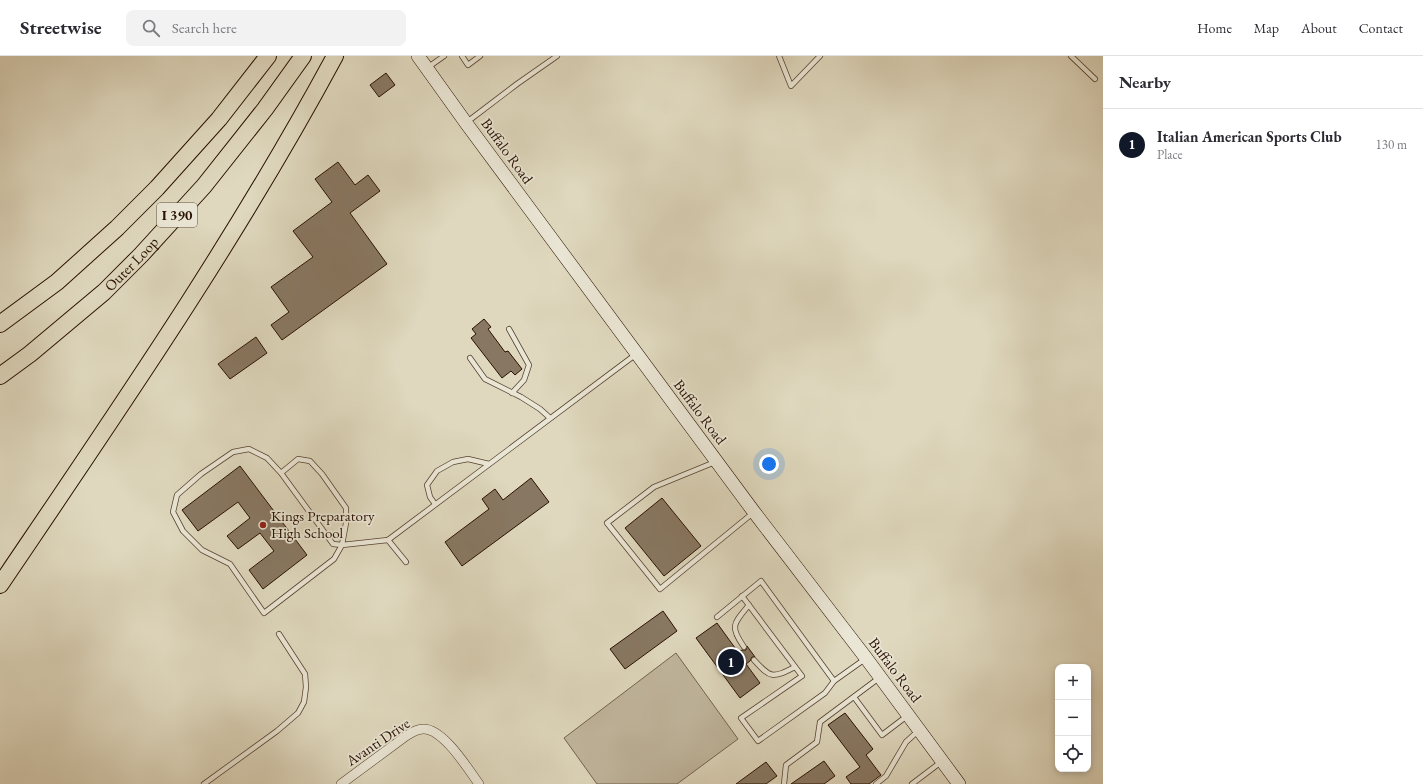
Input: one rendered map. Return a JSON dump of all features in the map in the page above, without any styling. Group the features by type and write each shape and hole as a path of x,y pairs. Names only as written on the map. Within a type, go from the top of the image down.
{"highway":[{"name":"I 390","path":"0,324 57,282 117,228 157,188 219,119 268,56"},
{"name":"Outer Loop","path":"0,376 30,354 104,292 141,255 193,198 265,109 303,56"},
{"path":"0,585 152,361 260,190 335,56"},
{"path":"0,386 30,354"}],"main road":[{"name":"Buffalo Road","path":"418,56 754,512 866,658 959,784"}],"street":[{"name":"Avanti Drive","path":"341,784 406,736 415,730 424,728 432,731 448,742 479,784"}],"lane":[{"path":"427,68 444,56"},
{"path":"462,56 468,65 480,56"},
{"path":"466,123 516,84 558,56"},
{"path":"779,56 791,86 820,56"},
{"path":"1071,56 1095,79"},
{"path":"508,329 529,365 524,380 512,393"},
{"path":"281,473 298,459 310,461 322,474 346,508 346,524 342,545 334,559 264,613 230,564 202,550 183,531 173,512 177,494 201,474 233,452 249,449 267,458 281,473 333,544 342,545 388,540 637,354"},
{"path":"470,358 484,379 540,409 550,418"},
{"path":"435,504 430,497 427,485 437,471 453,462 468,459 489,464"},
{"path":"717,461 654,487 607,523 660,589 754,512"},
{"path":"388,540 406,562"},
{"path":"717,617 761,581 834,681"},
{"path":"742,596 802,676 741,718 758,741 825,693 834,681 866,658"},
{"path":"744,647 735,634 735,622 748,605"},
{"path":"204,784 277,731 298,713 304,702 306,687 304,674 279,634"},
{"path":"754,660 765,673 778,675 795,667"},
{"path":"784,784 786,764 817,742 820,722 880,677"},
{"path":"854,697 882,735 908,715"},
{"path":"876,784 886,776 906,742 919,730"},
{"path":"912,784 942,762"}],"shaded area":[{"path":"676,653 738,739 677,784 597,784 564,738"}],"building":[{"path":"386,73 395,85 379,97 370,85"},
{"path":"338,162 355,185 368,175 380,191 350,213 387,264 282,340 271,325 289,312 271,287 313,257 293,231 332,202 315,179"},
{"path":"484,319 491,327 488,329 505,352 508,351 522,369 515,375 511,371 502,378 471,338 476,334 472,329"},
{"path":"256,337 267,353 230,379 218,364"},
{"name":"Kings Preparatory High School","path":"240,466 307,555 263,589 249,570 274,551 260,533 238,549 227,536 250,518 238,502 198,531 182,510"},
{"path":"531,478 549,502 462,566 445,542 489,509 482,499 495,489 503,500"},
{"path":"662,498 701,546 664,576 625,528"},
{"path":"663,611 677,631 625,669 610,649"},
{"path":"717,623 738,652 746,650 747,646 755,657 752,657 746,664 760,683 740,698 696,638"},
{"path":"845,713 873,749 866,755 881,775 869,784 851,784 846,777 860,767 828,725"},
{"path":"824,761 835,776 824,784 791,784"},
{"path":"766,762 777,776 766,784 736,784"}],"place":[{"name":"Kings Preparatory High School","path":"263,525"},
{"name":"Italian American Sports Club","path":"731,662"}]}
